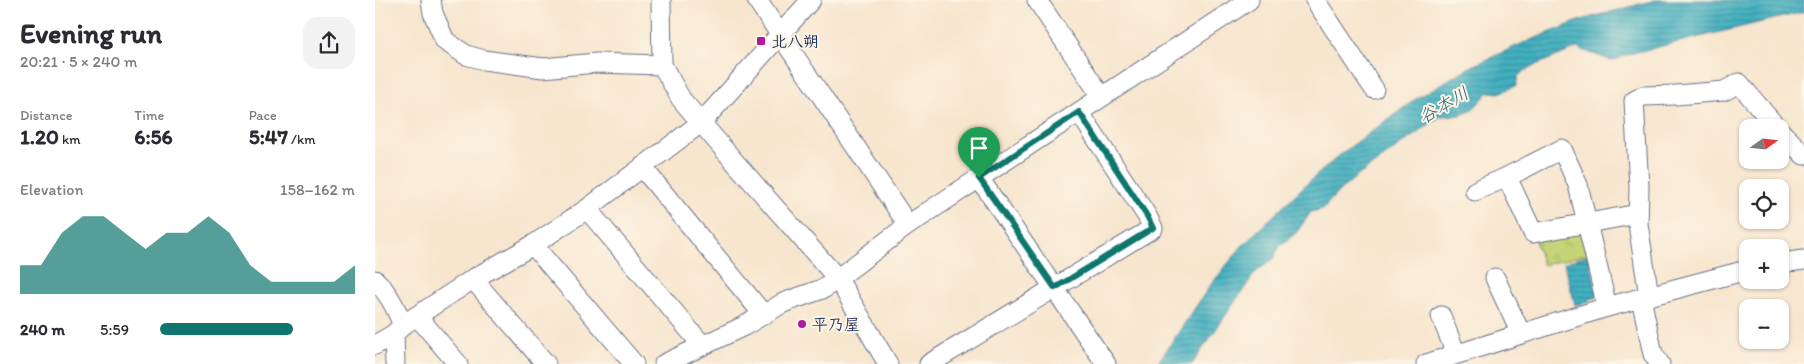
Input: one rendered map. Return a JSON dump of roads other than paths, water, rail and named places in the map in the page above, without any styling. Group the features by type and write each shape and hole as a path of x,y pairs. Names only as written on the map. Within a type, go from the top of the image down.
{"street":[{"path":"431,0 433,13 445,41 466,55 484,60 543,68 596,63 662,65"},
{"path":"661,0 662,65 681,98 838,279 888,364"},
{"path":"757,0 908,225"},
{"path":"375,345 473,279 533,245 587,209 702,122 811,0"},
{"path":"1037,0 1101,96"},
{"path":"665,364 744,326 783,303 825,288 908,225 1249,0"},
{"path":"1315,0 1374,89"},
{"path":"1660,364 1653,354 1637,224 1639,187 1634,101 1643,96 1676,96 1725,91 1739,83 1769,119"},
{"path":"929,364 1153,228 1079,112"},
{"path":"1789,139 1804,155"},
{"path":"1475,191 1562,149 1578,185 1607,307"},
{"path":"642,167 763,314"},
{"path":"1507,177 1533,233 1638,214"},
{"path":"979,178 1106,364"},
{"path":"587,209 702,345"},
{"path":"533,245 633,364"},
{"path":"1789,262 1804,260"},
{"path":"1426,364 1607,307 1739,272"},
{"path":"1495,278 1521,334"},
{"path":"473,279 546,364"},
{"path":"375,280 383,288 405,325 458,364"},
{"path":"1441,316 1456,354"},
{"path":"395,364 405,325"}],"water":[{"name":"谷本川","path":"1655,0 1804,0 1804,12 1633,53 1612,61 1577,48 1529,68 1518,76 1516,86 1499,93 1489,92 1474,108 1461,115 1441,116 1356,177 1338,192 1323,209 1311,212 1297,232 1280,246 1273,259 1255,273 1192,364 1157,364 1209,287 1242,246 1303,187 1342,153 1417,98 1468,68 1523,43 1581,20"},
{"path":"1589,255 1598,297 1590,299 1589,302 1575,305 1564,263"}],"place":[{"name":"北八朔","path":"761,41"},
{"name":"平乃屋","path":"802,324"}]}
